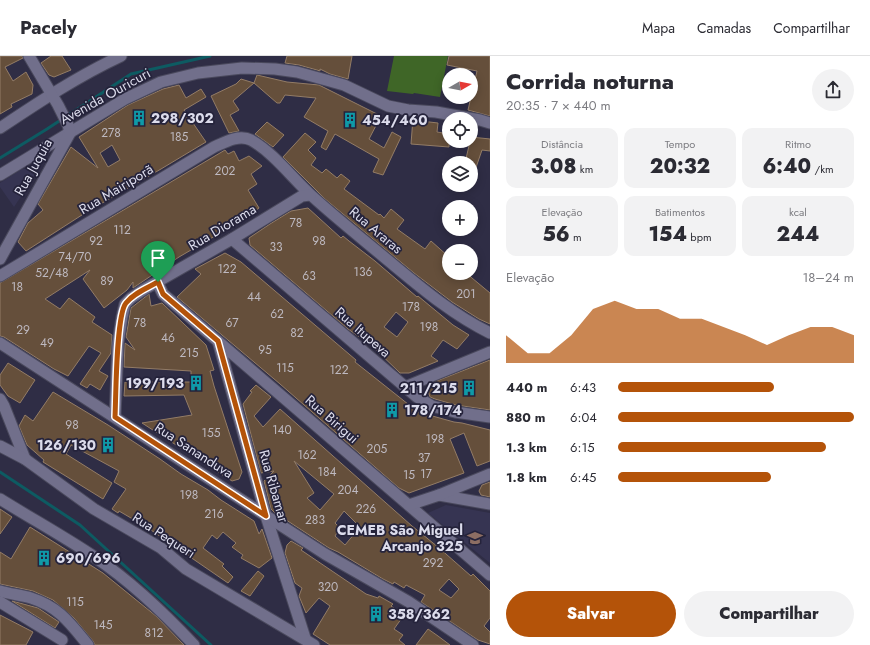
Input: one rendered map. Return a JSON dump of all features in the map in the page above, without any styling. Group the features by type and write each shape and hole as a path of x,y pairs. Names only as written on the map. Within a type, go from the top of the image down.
{"street":[{"path":"29,56 58,105 69,129"},
{"path":"0,128 51,94 121,56"},
{"name":"Avenida Ouricuri","path":"0,175 69,129 125,99 161,82 198,72 242,68 275,69 297,72 344,85 388,106 480,120 490,123"},
{"name":"Rua Juquia","path":"0,259 69,129"},
{"name":"Rua Mairiporã","path":"0,276 214,147 230,139 242,138 250,140"},
{"name":"Rua Araras","path":"250,140 274,158 310,195 445,306 471,324 490,333"},
{"name":"Rua Diorama","path":"115,417 118,343 125,304 131,298 302,196 310,195"},
{"name":"Rua Itupeva","path":"232,239 417,397 432,406 455,412 490,417"},
{"name":"Rua Birigui","path":"158,282 163,294 490,575"},
{"name":"Rua Ribamar","path":"218,341 266,516 305,638"},
{"name":"Rua Sananduva","path":"0,343 325,554 409,602 473,645"},
{"path":"405,387 490,352"},
{"path":"0,399 25,459"},
{"name":"Rua Pequeri","path":"0,446 25,459 94,509 161,548 186,569 305,638 314,645"},
{"path":"409,505 439,495 490,474"},
{"path":"439,495 490,504"},
{"path":"0,499 102,562 131,584 165,614 194,645"},
{"path":"0,591 30,598 48,605 61,614 72,625 88,645"},
{"path":"0,602 62,640"}],"shaded area":[{"path":"22,169 32,169 35,175 14,207 0,187 0,183"},
{"name":"CEMEB São Miguel Arcanjo 325","path":"446,505 490,513 490,563 428,513"}],"green space":[{"path":"394,56 448,56 446,68 442,68 442,87 440,97 387,91"}],"building":[{"path":"0,56 22,56 23,58 5,67 13,81 26,72 33,85 32,94 11,104 12,107 0,114"},
{"path":"51,56 62,56 71,70 54,77 49,75 41,63"},
{"path":"287,56 352,56 348,79 330,74 320,69 320,71 285,63"},
{"path":"449,56 490,56 490,116 468,110 469,104 478,104 478,68 462,68 447,65"},
{"path":"257,75 287,82 319,85 381,116 369,139 384,148 392,132 401,137 383,175 373,172 379,159 335,134 326,150 321,147 328,131 304,117 316,98 285,95 280,103 277,103 254,83"},
{"path":"241,79 254,83 233,101 239,110 230,115 239,131 229,133 211,96 236,84"},
{"path":"179,85 186,98 201,89 206,97 184,110 206,142 85,213 26,251 18,242 28,223 43,210 38,204 71,147 98,168 79,137 128,105 163,89","holes":["112,145 120,160 108,167 100,153"]},
{"path":"413,118 421,119 421,121 438,123 437,132 442,133 442,146 411,144"},
{"path":"267,122 284,135 273,147 255,134"},
{"path":"305,133 316,142 308,150 316,158 311,165 322,173 326,169 337,178 341,174 350,181 344,189 384,218 391,209 404,220 397,229 425,249 431,241 442,251 442,280 474,280 490,293 490,324 452,302 414,273 325,199 283,157"},
{"path":"478,138 490,139 490,151 482,150 478,162 478,156 467,156 468,148 478,148"},
{"path":"225,150 228,154 234,151 239,161 249,156 262,166 251,174 257,184 248,190 259,208 244,219 179,257 133,288 133,282 127,290 104,308 83,279 90,270 45,299 60,309 69,298 95,317 92,322 112,335 111,353 99,371 108,376 100,390 90,384 87,388 80,384 101,353 89,346 68,376 0,336 0,283"},
{"path":"308,208 341,238 343,236 417,297 418,296 453,325 469,335 457,349 443,340 431,356 438,361 409,373 400,373 371,345 348,329 250,245 249,238 291,211","holes":["396,312 408,322 397,337 384,327"]},
{"path":"225,253 241,262 356,360 355,362 418,412 490,430 490,461 477,466 464,433 450,439 464,473 409,493 399,488 280,384 177,297 201,274 195,269"},
{"path":"149,294 151,306 162,303 206,345 214,370 210,371 214,386 242,472 239,479 232,481 142,423 192,415 184,395 124,396 125,382 191,382 191,371 124,367 125,343 135,350 126,337 131,308"},
{"path":"490,360 490,410 456,405 430,397 428,391 429,384"},
{"path":"8,363 35,380 20,403 8,396 0,385 0,375"},
{"path":"256,385 271,397 254,416 263,427 280,409 412,526 471,576 473,574 490,591 490,618 484,626 490,632 490,644 478,640 421,602 425,595 406,585 404,588 394,582 393,584 383,579 329,548 271,509 264,481 274,471 261,473 243,404 252,392 250,391","holes":["294,461 334,494 320,510 307,498 314,493","344,511 360,527 345,545 335,536 340,528 335,523","449,579 459,589 451,598 439,590"]},
{"path":"53,392 108,425 254,521 259,534 262,529 272,558 259,568 241,558 243,555 232,547 236,543 223,532 217,539 212,535 203,548 224,564 222,566 233,577 228,583 148,528 119,511 118,513 112,509 126,489 114,482 119,471 71,445 66,454 112,483 103,499 43,462 44,460 27,445 19,426 25,415 33,421"},
{"path":"490,482 490,497 481,495 479,491 482,485"},
{"path":"0,509 12,517 0,534"},
{"path":"30,527 103,573 156,616 184,645 95,645 74,618 53,600 33,591 0,584 0,552 11,559"},
{"path":"291,541 303,548 301,550 366,594 378,598 379,596 393,604 391,606 404,615 394,629 403,635 399,640 405,645 330,645 313,634 330,606 319,598 306,613 299,596 302,588 295,583 285,553 287,545"},
{"path":"258,571 264,576 250,596 241,591"},
{"path":"12,601 38,608 59,622 55,628"},
{"path":"0,615 33,632 26,645 0,645"},
{"path":"428,629 438,636 450,645 416,645"}],"waterway":[{"path":"0,158 131,74 210,56"},
{"path":"0,472 80,525 211,645"}],"place":[{"name":"298/302","path":"139,118"},
{"name":"454/460","path":"350,120"},
{"name":"199/193","path":"196,383"},
{"name":"211/215","path":"469,388"},
{"name":"178/174","path":"392,410"},
{"name":"126/130","path":"108,445"},
{"name":"CEMEB São Miguel Arcanjo 325","path":"475,538"},
{"name":"690/696","path":"44,558"},
{"name":"358/362","path":"376,614"}],"route":[{"path":"158,282 163,294 218,341 266,516 115,417 118,343 125,304 143,290 158,282"}]}
